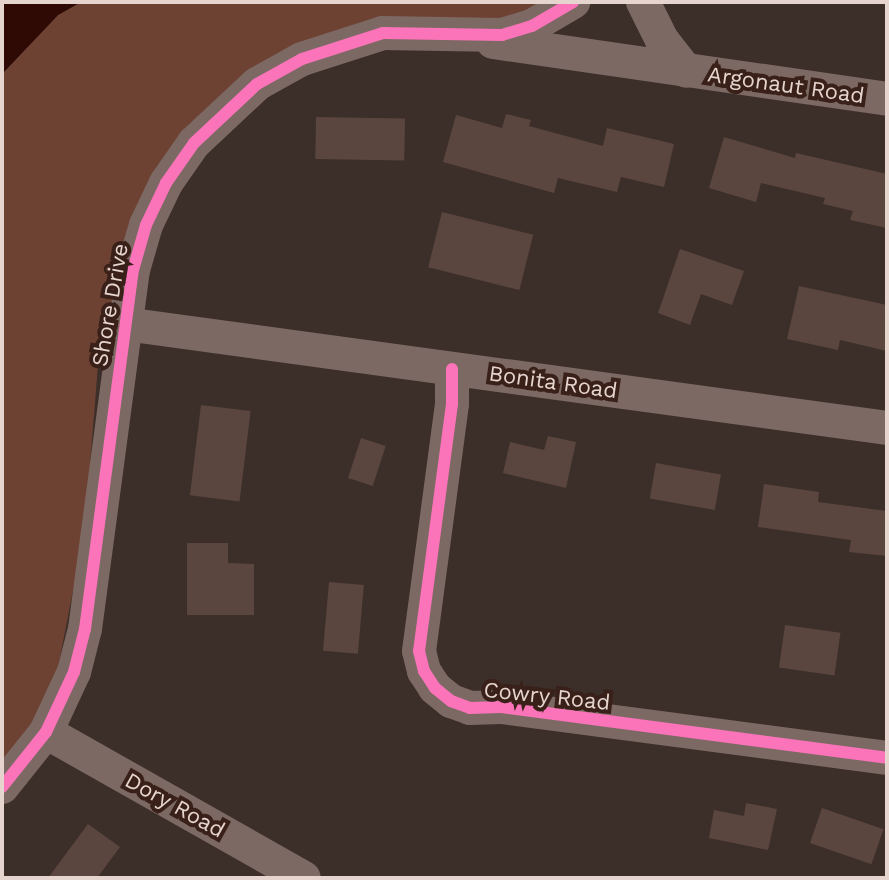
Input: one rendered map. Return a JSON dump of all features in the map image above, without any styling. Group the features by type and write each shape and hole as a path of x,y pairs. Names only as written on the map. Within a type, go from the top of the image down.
{"street":[{"name":"Shore Drive","path":"2,787 46,732 74,672 85,629 133,270 146,225 166,183 194,143 257,84 302,59 383,33 502,35 532,26 573,2"},
{"path":"643,2 662,40 686,71"},
{"name":"Shore Drive","path":"453,35 686,71"},
{"name":"Argonaut Road","path":"686,71 887,99"},
{"name":"Bonita Road","path":"125,324 887,428"},
{"name":"Cowry Road","path":"452,369 452,404 419,651 424,671 435,688 451,701 470,708 501,707 887,758"},
{"name":"Dory Road","path":"46,732 304,878"}],"shaded area":[{"path":"2,2 81,2 58,15 2,74"},
{"path":"81,2 546,2 507,24 414,26 204,118 100,340 85,528 48,720 2,780 2,74 58,15"}],"building":[{"path":"506,114 531,120 529,126 603,146 607,128 674,144 664,187 621,177 617,192 558,178 554,193 443,162 456,115 502,128"},
{"path":"316,117 405,119 404,161 315,159"},
{"path":"724,137 795,158 796,153 887,174 887,228 850,220 853,211 823,204 825,198 761,183 756,202 709,188"},
{"path":"442,212 533,235 519,290 428,267"},
{"path":"680,249 744,271 732,305 701,294 690,325 658,313"},
{"path":"799,286 887,305 887,351 840,340 838,350 787,339"},
{"path":"201,405 251,411 240,501 190,495"},
{"path":"548,436 576,442 566,488 503,473 510,442 544,450"},
{"path":"361,438 386,446 373,486 348,478"},
{"path":"656,463 721,474 715,510 650,498"},
{"path":"764,484 819,492 818,502 887,511 887,556 849,552 851,540 758,527"},
{"path":"187,543 228,543 228,563 254,564 254,615 187,615"},
{"path":"329,582 364,585 358,654 323,651"},
{"path":"785,625 840,633 834,675 779,668"},
{"path":"746,803 777,809 768,850 709,838 714,810 744,816"},
{"path":"822,808 883,829 871,864 810,843"},
{"path":"88,824 120,847 97,878 48,878"}],"cycle path":[{"path":"2,787 46,732 74,672 85,629 133,270 146,225 166,183 194,143 257,84 302,59 383,33 502,35 532,26 573,2"},
{"path":"452,369 452,404 419,651 424,671 435,688 451,701 470,708 501,707 887,758"}]}
